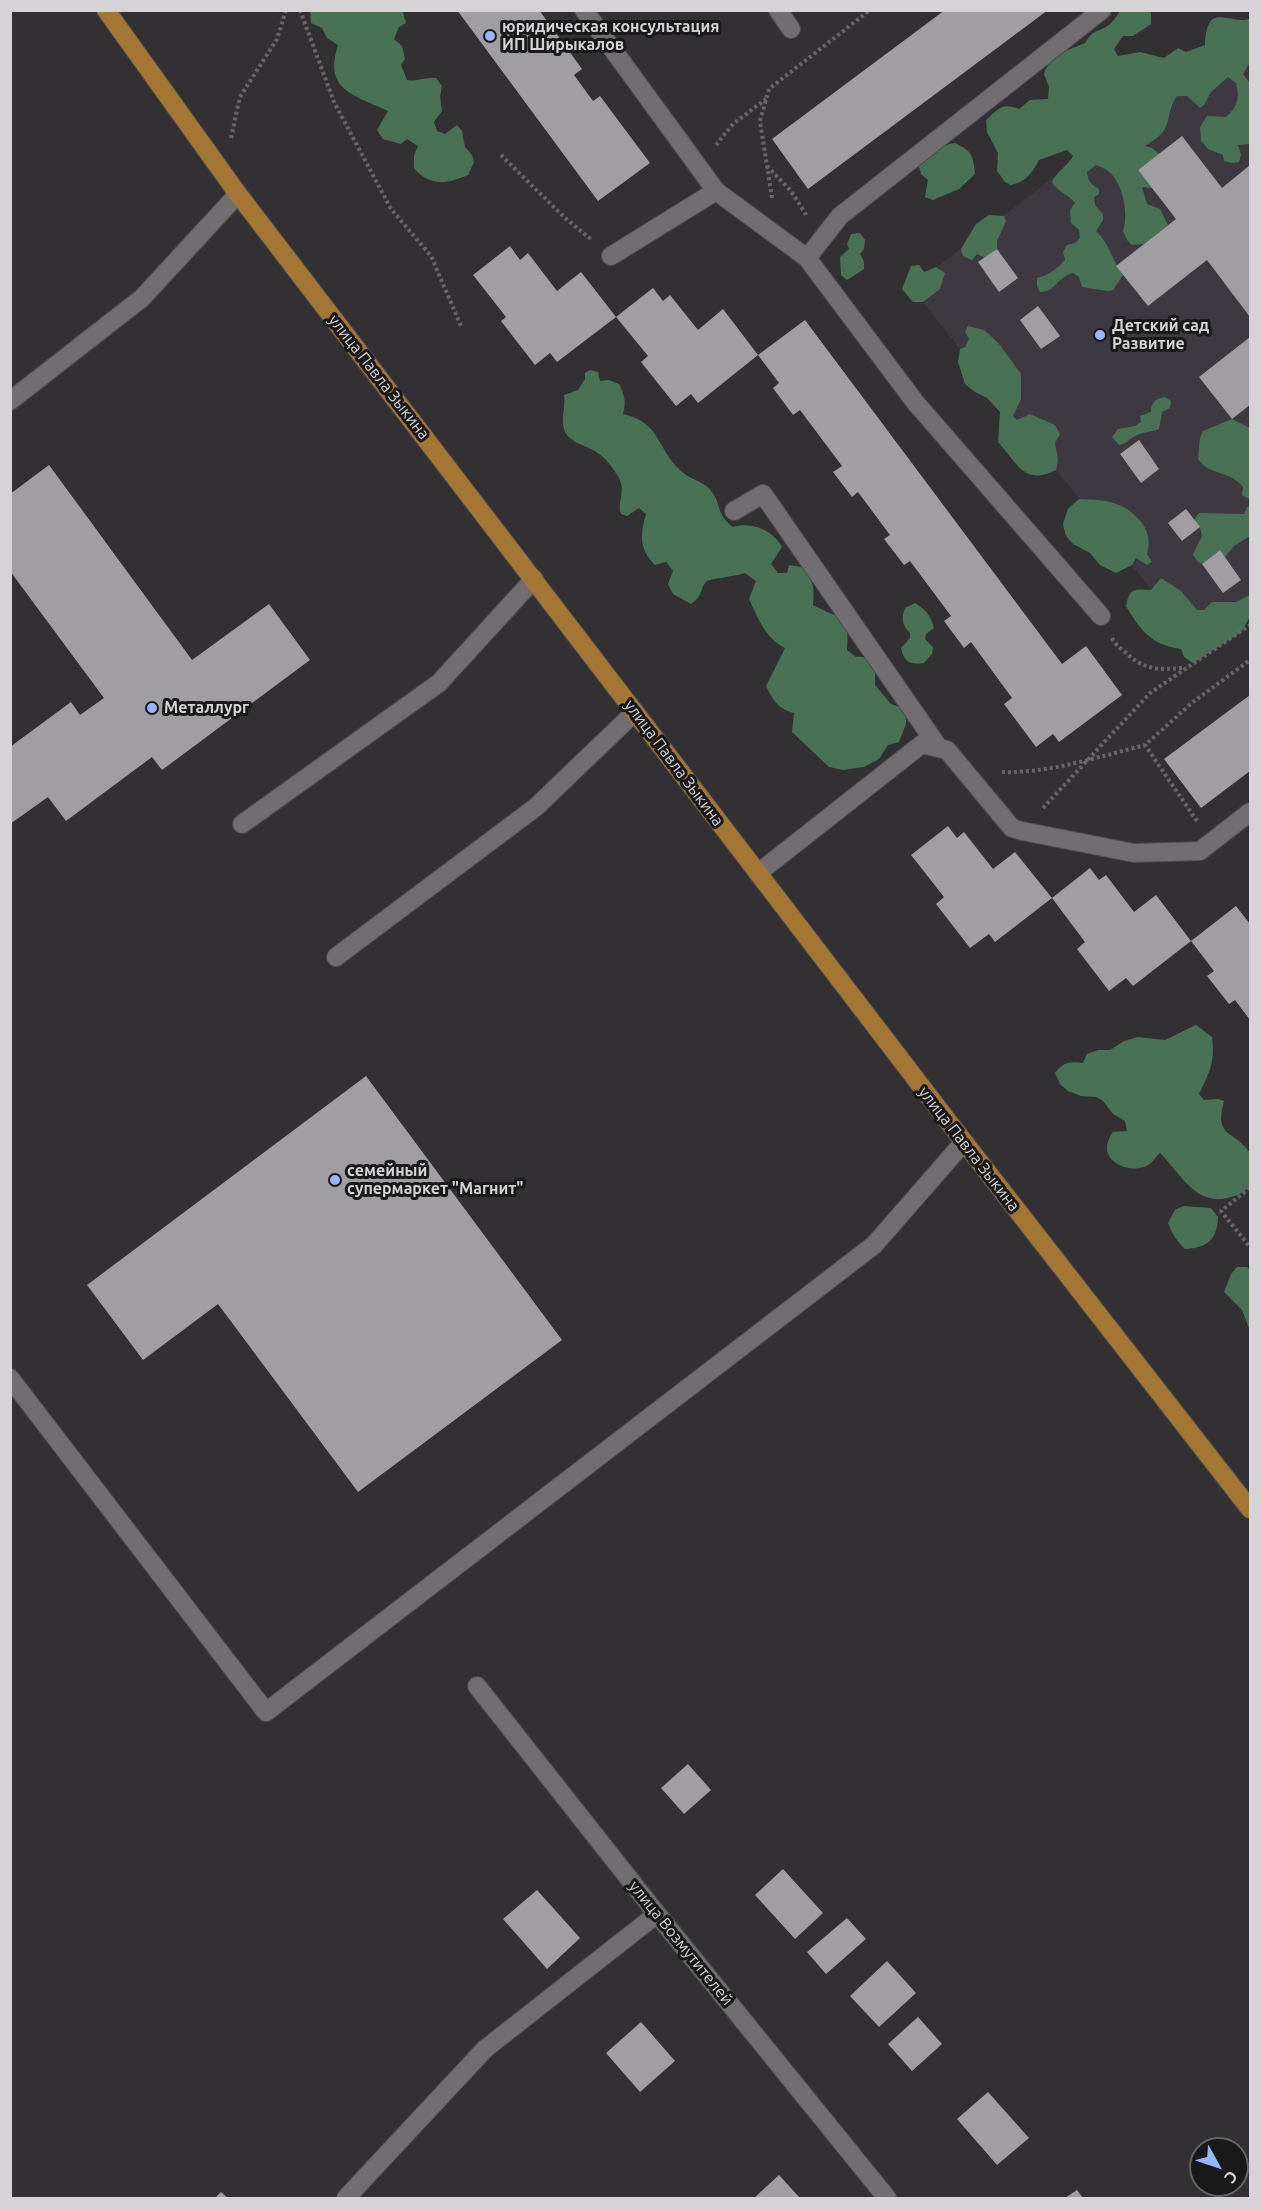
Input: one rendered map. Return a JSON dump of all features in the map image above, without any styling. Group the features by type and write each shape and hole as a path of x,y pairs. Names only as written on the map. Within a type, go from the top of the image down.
{"main road":[{"name":"улица Павла Зыкина","path":"106,10 238,194 964,1143 1251,1509"}],"street":[{"path":"584,10 716,191 807,258 915,402 1101,616"},
{"path":"778,10 791,28"},
{"path":"807,258 840,216 1102,10"},
{"path":"611,256 716,191"},
{"path":"10,401 142,298 238,194"},
{"path":"734,511 763,494 939,748"},
{"path":"242,824 439,683 534,579"},
{"path":"336,957 536,807 635,712"},
{"path":"758,873 922,744 947,750 1012,828 1022,831 1134,853 1200,851 1251,812"},
{"path":"10,1378 266,1712 874,1245 964,1143"},
{"name":"улица Возмутителей","path":"477,1686 887,2199"},
{"path":"346,2199 485,2049 657,1914"}],"path":[{"path":"222,172 240,97 277,39 286,10"},
{"path":"300,10 334,102 391,209 431,256 460,326"},
{"path":"780,238 760,121 769,89 870,10"},
{"path":"704,175 708,155 733,124 766,99"},
{"path":"501,156 565,218 611,256"},
{"path":"766,166 791,191 821,240"},
{"path":"1101,616 1114,643 1138,664 1162,669 1185,668"},
{"path":"1022,831 1149,693 1251,625"},
{"path":"964,771 1018,773 1089,760 1145,745 1193,702 1251,660"},
{"path":"1145,745 1211,842"},
{"path":"1251,1188 1221,1211 1251,1246"}],"shaded area":[{"name":"Детский сад Развитие","path":"1250,26 1250,610 1199,650 911,287"}],"green space":[{"path":"310,11 403,12 406,23 399,27 394,39 402,46 405,59 401,65 407,80 436,78 442,86 440,97 442,111 434,122 437,131 445,134 457,125 462,131 465,147 472,155 474,162 468,175 439,182 420,174 414,168 414,155 418,146 407,139 401,144 383,139 377,130 388,111 354,95 339,82 334,60 338,45 327,38 322,28 311,23"},
{"path":"1120,11 1149,11 1151,24 1133,36 1123,36 1114,49 1118,56 1140,52 1164,58 1178,48 1186,52 1205,45 1207,31 1214,19 1220,17 1250,19 1250,62 1243,74 1250,83 1250,144 1238,145 1241,155 1239,162 1232,163 1224,161 1223,155 1208,149 1201,141 1200,127 1207,116 1226,117 1235,106 1238,97 1236,83 1228,77 1211,92 1200,108 1187,96 1177,96 1165,129 1145,146 1159,154 1138,170 1152,188 1142,187 1147,204 1160,209 1168,225 1144,244 1132,245 1123,231 1125,208 1118,184 1108,171 1096,165 1087,172 1091,183 1099,189 1099,194 1094,197 1095,205 1103,214 1103,220 1096,231 1105,241 1123,275 1113,290 1082,287 1079,277 1073,273 1064,277 1051,289 1040,292 1037,278 1059,266 1065,260 1063,252 1067,245 1075,243 1080,238 1079,230 1071,223 1070,210 1075,203 1052,182 1073,156 1067,150 1039,160 1028,176 1021,182 1011,185 1005,182 997,171 998,153 987,132 986,120 1004,107 1019,109 1030,100 1048,99 1049,87 1044,74 1055,56 1085,43 1093,33 1109,25"},
{"path":"955,143 971,155 975,174 959,189 933,200 925,197 928,180 921,174 919,166 945,145"},
{"path":"989,215 1004,216 1006,221 997,241 997,249 985,258 977,254 972,260 963,256 961,249 976,224"},
{"path":"860,233 865,240 864,249 860,254 864,262 864,269 847,280 841,275 840,257 849,249 847,244 851,234"},
{"path":"919,265 924,272 936,267 945,273 940,289 923,302 913,302 902,289 911,266"},
{"path":"968,326 984,330 992,337 1021,374 1021,399 1013,416 1017,420 1030,414 1055,425 1060,434 1055,443 1058,460 1056,470 1045,474 1029,474 1017,465 998,442 1000,412 987,398 965,384 958,362 960,349 965,347 969,339 965,332"},
{"path":"590,370 598,372 600,381 609,380 619,384 624,399 623,414 645,423 673,463 689,477 709,488 722,514 733,527 754,526 773,536 782,547 771,564 778,573 787,573 789,565 802,567 812,584 813,605 837,616 845,624 848,638 847,650 856,657 870,661 874,669 875,685 891,704 900,707 906,714 906,724 899,742 888,745 879,759 864,767 843,770 829,767 792,732 794,713 777,703 766,686 785,648 767,633 749,599 756,581 745,573 709,580 698,598 691,604 673,594 668,584 673,571 666,562 655,565 646,553 642,535 646,514 639,508 627,516 621,514 622,487 614,470 601,455 574,441 565,432 564,395 578,390 585,379 585,373"},
{"path":"1165,397 1171,401 1170,408 1162,412 1159,429 1133,437 1119,445 1112,437 1118,429 1135,426 1141,422 1140,416 1151,412 1154,402"},
{"path":"1232,419 1250,428 1249,499 1242,495 1243,487 1237,481 1208,468 1198,459 1203,431"},
{"path":"1079,499 1114,503 1135,516 1146,531 1149,542 1147,554 1152,562 1147,565 1136,558 1132,565 1116,573 1100,565 1090,553 1073,544 1066,536 1063,524 1068,509"},
{"path":"1250,506 1250,536 1234,546 1225,557 1220,550 1202,564 1197,561 1193,554 1202,536 1200,527 1194,520 1199,513 1244,514"},
{"path":"1161,578 1181,591 1197,610 1204,610 1212,602 1236,602 1250,595 1250,617 1241,632 1193,663 1184,657 1181,649 1162,644 1148,635 1126,606 1133,591 1151,590"},
{"path":"915,603 928,614 934,628 926,634 925,639 933,647 932,654 924,663 908,662 901,648 910,638 910,633 903,622 905,608"},
{"path":"1196,1025 1212,1037 1213,1046 1211,1067 1199,1094 1204,1100 1224,1101 1221,1122 1223,1128 1250,1153 1250,1185 1240,1194 1227,1198 1206,1197 1197,1192 1160,1153 1150,1164 1142,1168 1124,1167 1116,1163 1107,1151 1108,1142 1113,1132 1127,1131 1125,1121 1113,1114 1103,1101 1096,1097 1081,1096 1068,1091 1060,1084 1055,1073 1064,1064 1083,1063 1087,1054 1098,1050 1110,1050 1124,1041 1138,1037 1165,1040"},
{"path":"1183,1206 1211,1208 1218,1217 1213,1237 1199,1247 1185,1249 1173,1234 1168,1223 1175,1210"},
{"path":"1237,1267 1247,1267 1250,1270 1250,1331 1242,1310 1224,1292 1231,1274"}],"building":[{"path":"457,10 539,10 582,69 574,75 593,101 600,96 650,163 598,201"},
{"path":"945,10 1048,10 808,189 772,139"},
{"path":"1182,136 1222,188 1250,165 1250,317 1207,260 1148,306 1116,266 1176,219 1138,170"},
{"path":"510,246 520,260 528,253 557,291 581,272 616,317 557,362 550,353 535,365 501,321 506,317 473,275"},
{"path":"997,249 1018,278 999,292 978,262"},
{"path":"653,288 663,301 670,295 698,330 723,309 758,355 698,403 691,394 676,406 641,362 648,356 616,317"},
{"path":"1038,306 1060,336 1041,349 1020,320"},
{"path":"805,320 1062,664 1086,646 1122,695 1059,742 1053,734 1036,747 1004,704 1012,698 971,642 964,648 944,621 951,616 910,561 904,565 884,539 890,535 858,492 852,497 833,472 842,466 800,410 793,415 773,388 779,383 758,355"},
{"path":"1250,337 1250,405 1232,419 1199,377"},
{"path":"1139,440 1159,469 1141,483 1120,454"},
{"path":"49,465 192,660 269,604 310,660 162,770 152,757 66,821 48,797 10,824 10,747 71,702 80,715 104,698 10,571 10,494"},
{"path":"1186,509 1200,527 1182,541 1168,523"},
{"path":"1220,550 1241,580 1223,593 1202,564"},
{"path":"1250,695 1250,771 1201,808 1164,759"},
{"path":"948,826 957,838 964,832 993,869 1015,852 1052,898 995,942 989,934 970,948 936,904 944,897 911,855"},
{"path":"1090,868 1099,880 1106,875 1134,912 1156,895 1191,941 1133,986 1126,978 1109,991 1077,949 1085,942 1052,898"},
{"path":"1236,906 1250,924 1250,1020 1235,1000 1229,1004 1207,976 1214,971 1191,941"},
{"name":"семейный супермаркет \"Магнит\"","path":"366,1076 562,1340 358,1492 218,1304 143,1360 87,1285"},
{"path":"688,1764 711,1790 684,1814 661,1788"},
{"path":"783,1869 823,1913 795,1939 755,1895"},
{"path":"537,1890 580,1938 547,1969 503,1919"},
{"path":"847,1918 866,1939 826,1974 807,1952"},
{"path":"887,1961 916,1993 879,2027 850,1996"},
{"path":"918,2017 942,2044 912,2071 888,2044"},
{"path":"641,2022 675,2061 640,2092 606,2053"},
{"path":"988,2092 1029,2138 997,2165 957,2119"},
{"path":"779,2175 800,2198 754,2198"},
{"path":"1077,2190 1083,2198 1065,2198"},
{"path":"221,2192 228,2198 215,2198"}],"place":[{"name":"юридическая консультация ИП Ширыкалов","path":"490,36"},
{"name":"Детский сад Развитие","path":"1100,335"},
{"name":"Металлург","path":"152,708"},
{"name":"семейный супермаркет \"Магнит\"","path":"335,1180"}]}
